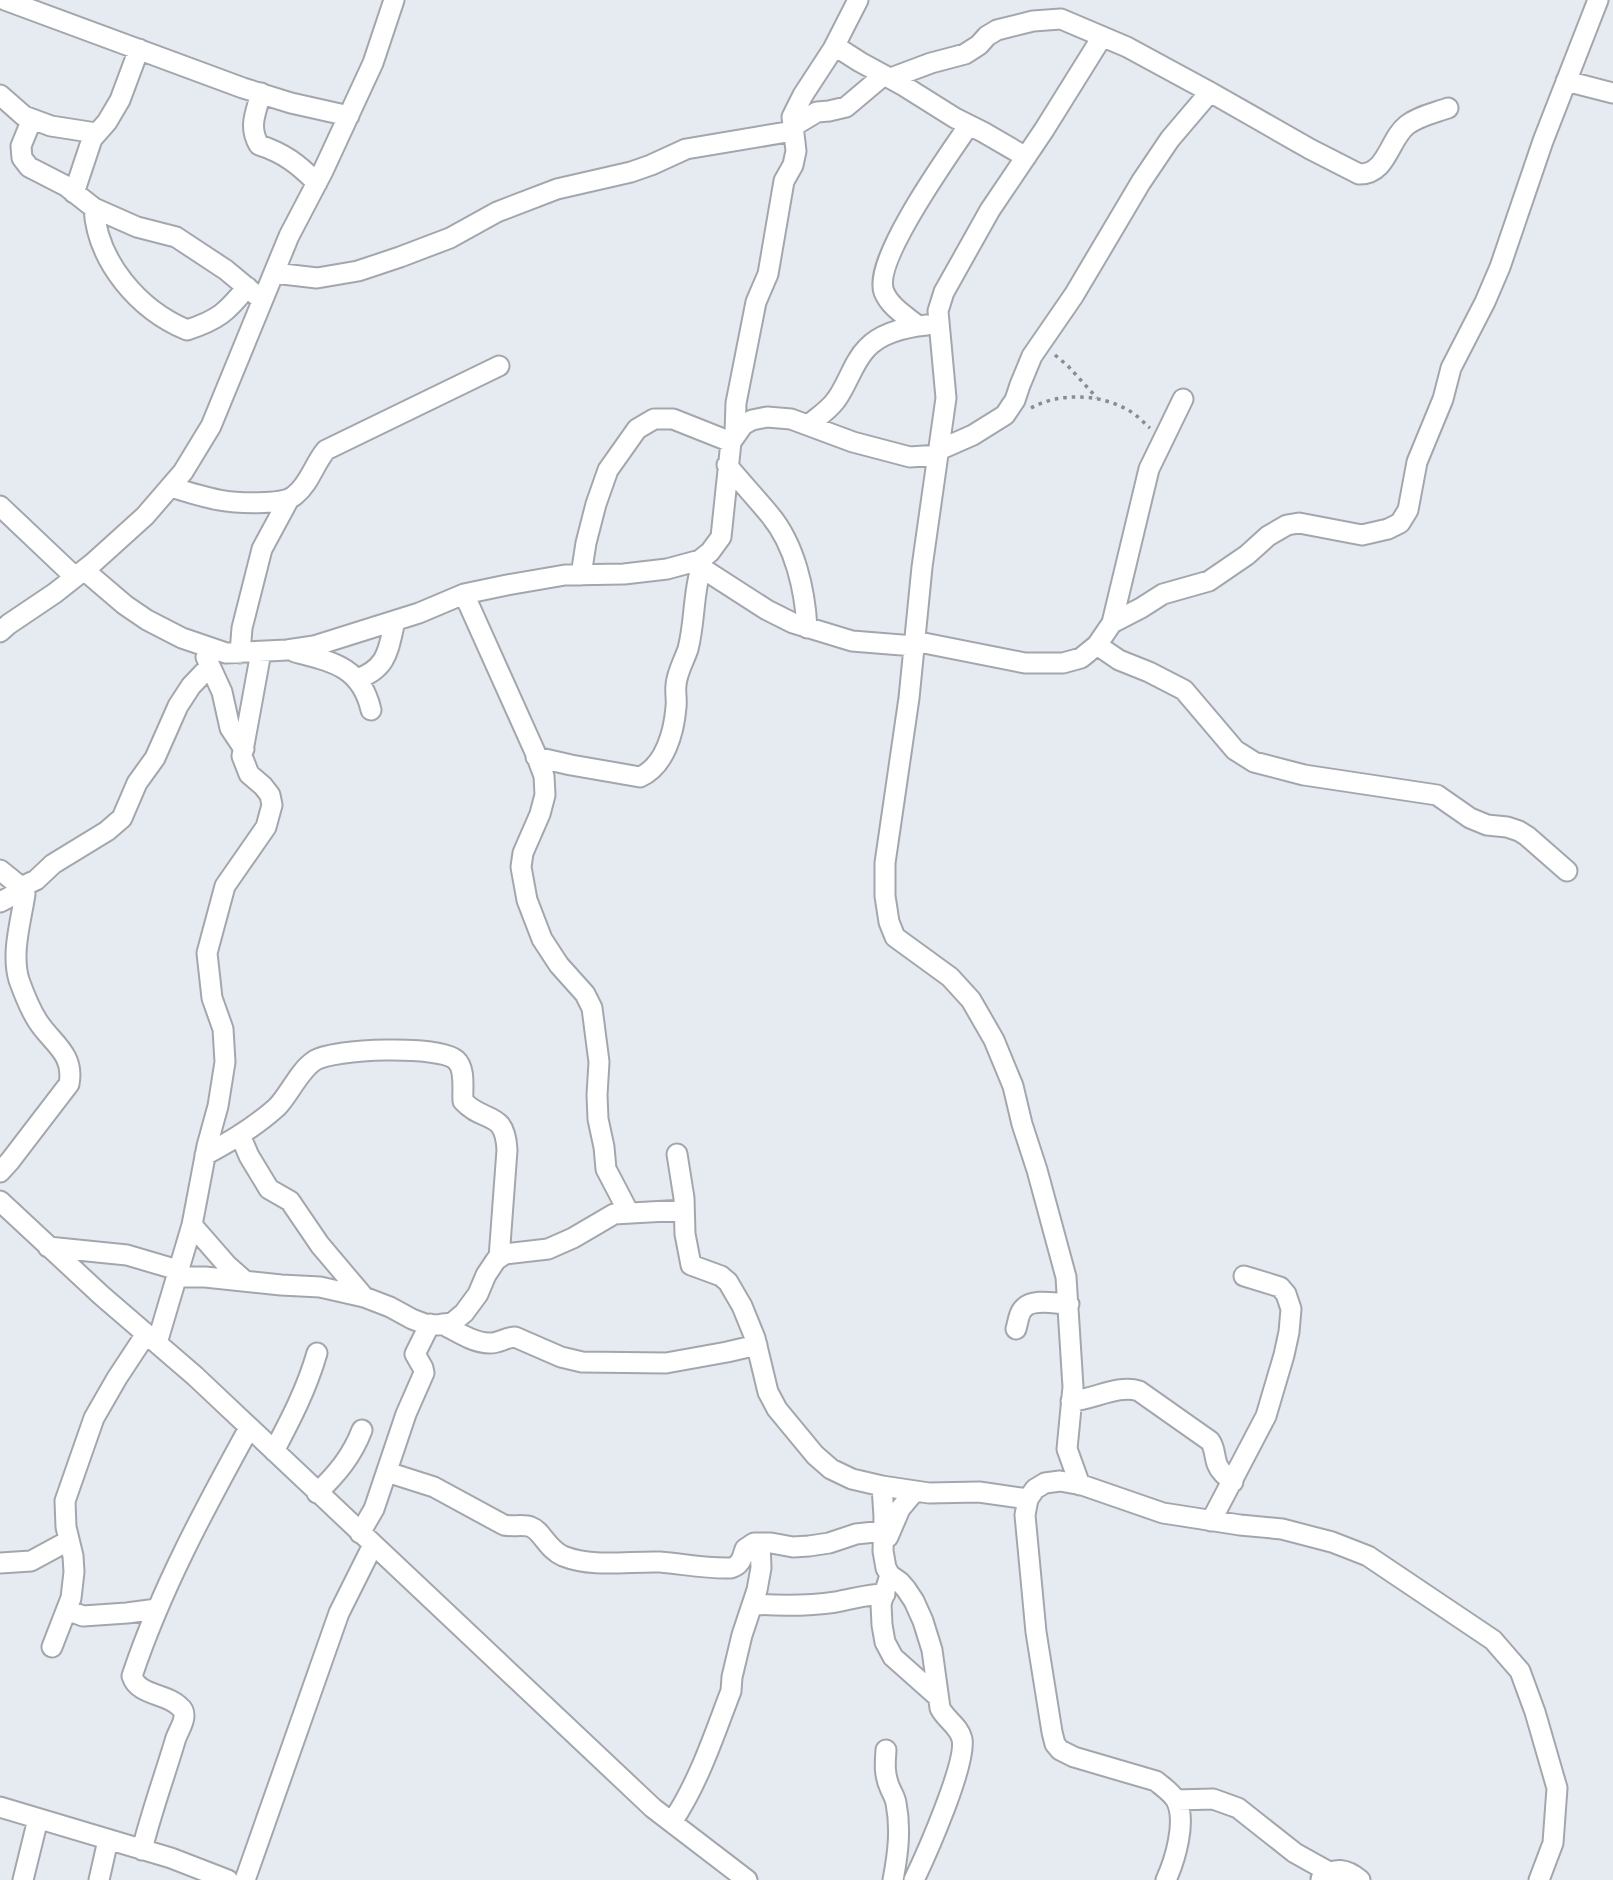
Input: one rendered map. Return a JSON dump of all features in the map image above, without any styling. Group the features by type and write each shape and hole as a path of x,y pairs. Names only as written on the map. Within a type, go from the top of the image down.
{"street":[{"path":"5,0 261,93 349,116"},
{"path":"94,208 95,225 110,262 129,288 172,324 187,330 210,323 255,294 274,273 289,236 349,116 373,63 394,0"},
{"path":"536,757 640,776 650,772 670,738 676,705 675,687 688,648 697,565 721,537 736,402 756,302 768,274 783,181 793,165 796,151 792,117 835,46 858,0"},
{"path":"1112,623 1163,594 1209,581 1247,555 1268,536 1287,525 1299,523 1362,536 1400,523 1408,510 1417,462 1443,399 1451,368 1500,267 1566,81 1598,0"},
{"path":"274,273 317,278 358,271 450,237 497,212 556,189 631,172 687,149 793,129 817,112 846,107 887,77 965,54 997,30 1034,21 1061,19 1127,47 1359,174 1368,175 1374,170 1387,156 1404,127 1422,116 1448,108"},
{"path":"1080,1485 1067,1449 1073,1387 1066,1278 1013,1086 994,1040 971,1000 950,977 895,937 885,896 885,863 909,698 922,567 946,398 938,311 944,292 990,210 1102,37"},
{"path":"835,46 1026,157"},
{"path":"74,194 92,139 107,122 120,100 139,49"},
{"path":"1566,81 1613,93"},
{"path":"733,438 743,425 752,420 767,417 791,419 853,442 910,457 939,453 1005,415 1015,400 1032,356 1074,295 1170,139 1210,92"},
{"path":"261,93 252,128 259,145 280,152 302,167 317,183"},
{"path":"0,95 24,116 51,126 96,133"},
{"path":"32,119 21,146 22,158 29,167 66,187 94,208 137,227 176,237 226,270 255,294"},
{"path":"918,326 893,306 883,290 883,276 910,216 969,125"},
{"path":"0,632 80,573 145,516 183,472 211,426 255,294"},
{"path":"808,425 836,400 867,347 906,327 939,323"},
{"path":"171,487 222,500 281,502 293,497 311,476 320,456 326,450 499,366"},
{"path":"0,506 80,573 147,620 182,638 226,653 314,646 419,613 464,594 565,575 624,574 697,565 767,610 793,623 852,641 914,644 1025,663 1063,663 1081,658 1097,645 1112,623 1149,470 1183,399"},
{"path":"581,575 596,504 608,470 637,429 654,419 673,419 733,438"},
{"path":"727,466 772,516 787,542 800,582 807,628"},
{"path":"240,653 242,628 262,550 289,499"},
{"path":"464,594 544,776 545,794 540,814 523,853 521,867 527,900 542,939 559,965 585,994 592,1008 599,1062 598,1119 606,1169 629,1213"},
{"path":"357,679 379,668 389,649 395,621"},
{"path":"200,644 222,692 230,728 244,749"},
{"path":"1097,645 1119,660 1184,690 1235,750 1254,762 1315,778 1432,794 1470,818 1487,825 1519,831 1567,871"},
{"path":"287,650 339,664 357,679 371,710"},
{"path":"52,1647 71,1598 74,1572 74,1556 66,1527 65,1501 94,1418 117,1377 151,1339 177,1274 192,1225 205,1155 218,1106 225,1062 223,1029 212,998 207,953 225,886 267,827 272,805 270,795 248,774 242,756 261,652"},
{"path":"0,902 36,880 53,864 107,831 122,818 137,783 155,758 178,706 191,686 210,666"},
{"path":"0,870 22,888 25,894 17,947 18,977 38,1022 66,1057 72,1071 69,1084 0,1172"},
{"path":"205,1155 240,1135 278,1106 314,1061 342,1053 385,1050 435,1052 453,1057 462,1072 463,1101 470,1108 495,1119 503,1126 506,1136 499,1258"},
{"path":"240,1135 269,1189 290,1201 320,1245 364,1297"},
{"path":"677,1154 684,1234 691,1265 721,1276 728,1282 742,1306 757,1345 768,1392 777,1409 798,1436 831,1469 852,1479 881,1486 929,1493 979,1492 1028,1499"},
{"path":"0,1201 48,1247 195,1376 653,1808 747,1880"},
{"path":"245,1880 366,1539 406,1414 424,1373 415,1354 436,1324 452,1322 464,1312 478,1294 486,1275 505,1254 548,1249 614,1214 684,1210"},
{"path":"192,1225 244,1281"},
{"path":"48,1247 127,1255 177,1274 320,1287 364,1297 412,1319 436,1324 482,1342 490,1344 515,1337 561,1357 582,1362 666,1363 757,1345"},
{"path":"1211,1521 1266,1416 1284,1355 1291,1309 1286,1294 1280,1287 1244,1276"},
{"path":"1016,1329 1026,1306 1041,1303 1069,1304"},
{"path":"274,1451 296,1411 317,1353"},
{"path":"1071,1401 1131,1388 1139,1391 1210,1441 1214,1447 1217,1465 1233,1482"},
{"path":"142,1850 150,1815 166,1775 184,1711 171,1700 141,1688 133,1679 133,1672 157,1609 188,1543 249,1428"},
{"path":"317,1493 344,1464 362,1430"},
{"path":"387,1472 434,1487 504,1525 531,1527 550,1548 560,1555 576,1560 731,1568 741,1562 745,1549 754,1543 809,1546 856,1534 884,1540"},
{"path":"1167,1880 1173,1866 1179,1835 1181,1814 1176,1800 1156,1781 1074,1757 1060,1750 1055,1744 1048,1718 1036,1632 1025,1515 1028,1499 1035,1489 1045,1482 1060,1481 1080,1485 1163,1513 1282,1529 1332,1542 1368,1556 1493,1640 1520,1671 1557,1788 1553,1843 1539,1880"},
{"path":"881,1486 887,1584 881,1604 885,1642 893,1657 939,1697"},
{"path":"884,1540 894,1520 915,1491"},
{"path":"0,1563 31,1561 68,1541"},
{"path":"673,1822 699,1774 731,1691 742,1635 753,1604 761,1568 760,1543"},
{"path":"753,1604 777,1606 823,1603 862,1596 887,1584 900,1582 914,1601 932,1650 943,1715 953,1722 962,1738 963,1751 939,1823 914,1880"},
{"path":"66,1610 83,1616 157,1609"},
{"path":"886,1750 886,1779 896,1799 900,1832 898,1857 892,1880"},
{"path":"1176,1800 1213,1799 1238,1808 1326,1876 1343,1870 1360,1880"},
{"path":"0,1807 171,1858 228,1880"},
{"path":"28,1877 38,1819"},
{"path":"99,1880 108,1840"}],"path":[{"path":"1040,344 1068,366 1097,398"},
{"path":"1008,411 1019,412 1065,398 1097,398 1130,410 1164,441"}]}
